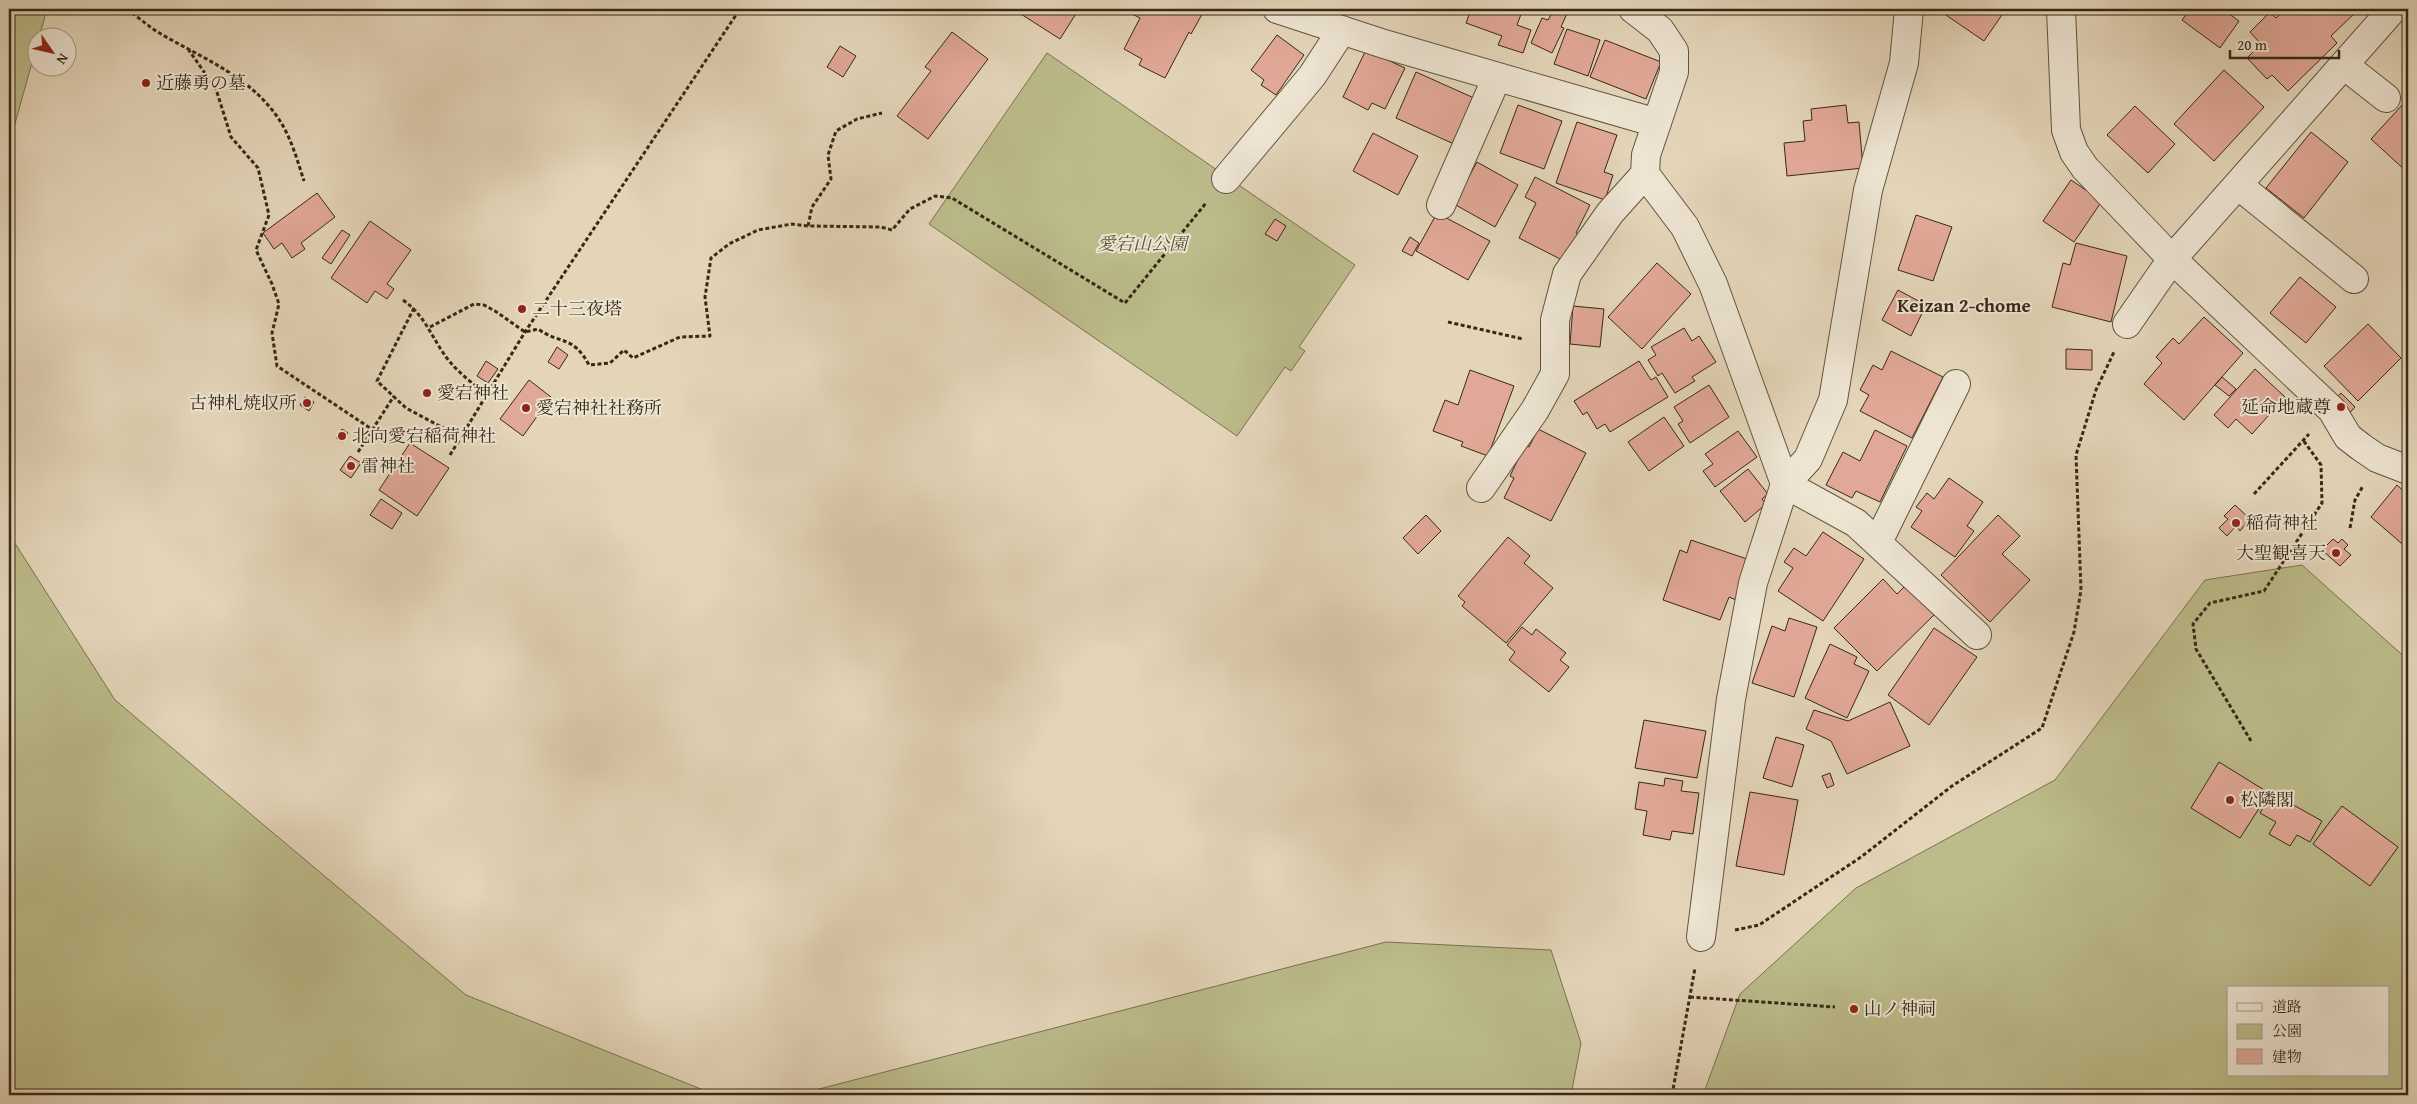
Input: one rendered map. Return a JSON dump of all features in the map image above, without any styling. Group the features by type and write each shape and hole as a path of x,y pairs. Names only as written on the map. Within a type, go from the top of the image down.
{"street":[{"path":"1277,9 1497,77 1657,123"},
{"path":"1481,488 1534,410 1555,374 1555,320 1567,274 1610,213 1645,174 1646,155 1674,72 1674,51 1660,30 1633,9"},
{"path":"1701,937 1730,699 1753,583 1785,484 1808,459 1833,400 1868,190 1904,62 1909,9"},
{"path":"2061,9 2066,130 2074,152 2086,168 2172,259 2332,410 2348,437 2399,468"},
{"path":"2127,324 2172,259 2393,9"},
{"path":"1226,179 1312,76 1342,30"},
{"path":"2344,65 2386,98"},
{"path":"1441,206 1497,77"},
{"path":"1645,174 1685,227 1713,284 1785,484 1856,523 1977,635"},
{"path":"2238,185 2354,279"},
{"path":"1878,542 1956,384"}],"path":[{"path":"127,9 160,33 221,67 253,89 276,115 291,142 304,182"},
{"path":"450,455 525,332 740,9"},
{"path":"9,29 11,39 9,44"},
{"path":"188,48 216,89 231,137 258,168 269,215 256,250 279,304 272,334 277,366 373,430"},
{"path":"808,226 812,207 831,179 828,155 836,131 857,119 882,112"},
{"path":"430,327 474,304 484,305 525,332 538,329 550,337 564,340 581,351 588,365 610,363 624,350 633,358 680,337 710,336 705,298 711,258 729,244 758,230 792,224 880,227 892,230 910,209 935,196 952,198 1125,303 1226,179"},
{"path":"403,300 414,308 430,327 436,343 450,362 487,396"},
{"path":"414,308 377,381 406,408 460,437"},
{"path":"1448,322 1554,346"},
{"path":"1672,1095 1701,937 1759,926 1861,857 1952,786 2042,728 2074,632 2081,590 2076,455 2096,390 2127,324"},
{"path":"358,452 394,396"},
{"path":"2251,742 2196,649 2193,624 2210,603 2264,591 2322,503 2321,465 2304,440"},
{"path":"2254,494 2290,454"},
{"path":"2350,528 2355,500 2399,468"},
{"path":"1690,997 1835,1007"}],"green space":[{"path":"9,9 47,9 42,28 28,28 28,77 9,145"},
{"name":"愛宕山公園","path":"1047,53 1355,265 1299,347 1305,351 1291,371 1285,367 1237,436 929,224"},
{"path":"9,534 115,700 466,995 716,1095 9,1095"},
{"path":"2302,565 2408,660 2408,1095 1703,1095 1740,994 1856,888 2055,780 2205,580"},
{"path":"1386,942 1551,950 1581,1043 1571,1095 796,1095"}],"building":[{"path":"1013,9 1079,9 1060,39"},
{"path":"1132,9 1205,9 1191,34 1189,32 1165,78 1139,65 1142,59 1124,49 1140,18 1130,13"},
{"path":"1471,9 1523,9 1517,25 1531,30 1523,53 1498,45 1502,36 1466,23"},
{"path":"1554,9 1569,9 1561,27 1564,28 1552,53 1531,43 1542,18 1548,20"},
{"path":"1937,9 2006,9 1984,41"},
{"path":"2190,9 2222,9 2239,21 2220,48 2182,20"},
{"path":"2286,9 2359,9 2331,36 2337,43 2288,91 2272,75 2267,79 2247,58 2261,44 2250,32 2270,12 2276,18"},
{"path":"1567,29 1600,40 1588,76 1554,64"},
{"path":"952,32 988,59 928,139 897,116 931,71 925,67"},
{"path":"1277,35 1304,55 1276,95 1261,85 1264,80 1251,70"},
{"path":"1605,40 1661,62 1646,99 1590,77"},
{"path":"840,46 856,56 843,77 827,67"},
{"path":"1366,50 1405,68 1385,109 1372,103 1368,110 1343,97"},
{"path":"2224,70 2264,107 2214,161 2174,124"},
{"path":"1416,72 1474,98 1454,144 1396,118"},
{"path":"2404,103 2408,106 2408,173 2371,139"},
{"path":"1518,105 1562,121 1544,169 1500,153"},
{"path":"1846,105 1848,123 1859,122 1863,168 1787,176 1784,143 1805,141 1803,121 1812,120 1811,109"},
{"path":"2135,106 2175,144 2148,173 2107,135"},
{"path":"1577,122 1617,135 1604,172 1613,175 1605,200 1556,183"},
{"path":"2311,132 2348,162 2304,218 2266,188"},
{"path":"1373,133 1418,156 1398,195 1353,171"},
{"path":"1477,162 1518,185 1495,227 1454,204"},
{"path":"1535,177 1590,205 1576,233 1579,235 1566,262 1519,238 1536,203 1525,197"},
{"path":"2071,180 2102,201 2074,242 2043,221"},
{"path":"317,193 335,217 301,243 305,249 292,258 282,243 274,249 263,233"},
{"path":"1437,213 1490,241 1468,280 1416,251"},
{"path":"1916,215 1952,227 1933,281 1898,270"},
{"path":"1275,219 1286,226 1277,241 1265,234"},
{"path":"370,221 411,250 387,284 394,289 387,299 375,291 367,303 331,278"},
{"path":"342,230 350,235 331,264 322,258"},
{"path":"1410,237 1419,243 1412,256 1402,251"},
{"path":"2076,243 2127,256 2111,322 2052,307 2063,263 2070,265"},
{"path":"1657,263 1691,294 1642,349 1608,317"},
{"path":"2300,277 2336,307 2306,343 2270,313"},
{"path":"1898,290 1926,305 1911,336 1882,320"},
{"path":"1573,306 1604,309 1600,347 1570,344"},
{"path":"2204,317 2243,353 2184,420 2144,384 2162,363 2156,357 2173,338 2179,344"},
{"path":"2368,324 2401,358 2358,401 2324,366"},
{"path":"1684,328 1692,341 1699,336 1716,362 1692,377 1695,381 1675,393 1662,373 1658,376 1648,360 1656,355 1651,347"},
{"path":"557,347 568,355 559,369 548,362"},
{"path":"2066,349 2092,350 2092,370 2066,369"},
{"path":"1891,351 1943,377 1912,438 1860,411 1869,395 1860,390 1873,365 1882,370"},
{"path":"486,361 498,369 488,383 477,376"},
{"path":"1639,361 1651,380 1656,377 1668,397 1610,432 1605,424 1597,429 1587,412 1583,415 1574,401"},
{"path":"2255,369 2285,397 2252,434 2236,419 2228,428 2214,415"},
{"path":"1470,370 1514,386 1488,456 1461,446 1463,442 1433,431 1445,400 1458,405"},
{"path":"2222,377 2236,389 2229,396 2215,385"},
{"name":"愛宕神社社務所","path":"529,380 551,397 523,436 500,419"},
{"path":"1709,385 1729,417 1690,443 1678,424 1683,421 1674,407"},
{"name":"延命地蔵尊","path":"2341,393 2355,407 2342,421 2328,407"},
{"name":"古神札焼収所","path":"305,397 314,402 309,411 300,405"},
{"path":"1664,417 1684,446 1649,471 1628,442"},
{"name":"北向愛宕稲荷神社","path":"342,429 348,433 342,442 336,438"},
{"path":"1538,429 1586,453 1551,521 1504,498 1514,478 1510,476 1525,445 1529,447"},
{"path":"1875,430 1907,446 1880,502 1856,491 1852,498 1826,485 1843,452 1860,461"},
{"path":"1738,431 1757,457 1715,487 1703,471 1713,464 1705,454"},
{"path":"410,443 449,468 417,516 379,490"},
{"name":"雷神社","path":"350,456 361,463 351,478 340,470"},
{"path":"1748,469 1768,494 1762,499 1766,504 1745,522 1720,491"},
{"path":"1949,478 1983,502 1967,526 1974,531 1955,557 1911,527 1922,511 1916,507 1927,493 1934,499"},
{"path":"2397,485 2408,495 2408,549 2371,517"},
{"path":"381,499 402,513 392,529 370,515"},
{"name":"稲荷神社","path":"2235,505 2250,519 2240,531 2236,526 2227,536 2219,528 2228,519 2224,516"},
{"path":"1426,515 1441,531 1418,554 1403,538"},
{"path":"1998,515 2020,536 2002,554 2030,580 1990,622 1941,575"},
{"path":"1823,532 1864,559 1823,621 1778,591 1793,568 1784,562 1794,548 1806,556"},
{"path":"1508,537 1530,556 1524,563 1553,588 1506,643 1462,606 1465,602 1458,596"},
{"name":"大聖観喜天","path":"2333,539 2338,543 2342,539 2348,545 2344,549 2351,555 2340,566 2322,550"},
{"path":"1691,540 1750,560 1736,600 1729,597 1720,620 1663,600 1680,550 1687,553"},
{"path":"1883,579 1897,594 1907,584 1936,613 1877,671 1834,628"},
{"path":"1789,618 1817,627 1794,697 1752,683 1772,626 1785,631"},
{"path":"1522,627 1532,635 1536,629 1566,653 1560,660 1569,667 1549,692 1509,660 1515,652 1507,645"},
{"path":"1934,628 1977,657 1929,725 1888,695"},
{"path":"1830,644 1857,657 1854,664 1869,671 1847,718 1805,698"},
{"path":"1890,702 1910,746 1847,774 1831,741 1806,729 1814,710 1848,721"},
{"path":"1644,720 1706,731 1697,778 1635,768"},
{"path":"1776,737 1804,745 1792,787 1763,778"},
{"name":"松隣閣","path":"2219,762 2269,793 2240,838 2191,808"},
{"path":"1830,773 1834,785 1827,788 1822,776"},
{"path":"1665,778 1683,781 1681,791 1699,793 1693,834 1672,831 1670,840 1643,835 1647,811 1635,809 1639,782 1664,786"},
{"path":"1750,792 1798,800 1784,875 1736,866"},
{"path":"2272,793 2322,821 2310,842 2297,835 2290,846 2269,834 2276,822 2260,813"},
{"path":"2342,806 2398,847 2370,886 2313,844"}],"place":[{"name":"近藤勇の墓","path":"146,83"},
{"name":"二十三夜塔","path":"522,309"},
{"name":"愛宕神社","path":"427,393"},
{"name":"古神札焼収所","path":"307,403"},
{"name":"延命地蔵尊","path":"2341,407"},
{"name":"愛宕神社社務所","path":"526,408"},
{"name":"北向愛宕稲荷神社","path":"342,436"},
{"name":"雷神社","path":"351,466"},
{"name":"稲荷神社","path":"2236,523"},
{"name":"大聖観喜天","path":"2336,553"},
{"name":"松隣閣","path":"2230,800"},
{"name":"山ノ神祠","path":"1854,1009"}],"district":[{"name":"Keizan 2-chome","path":"1964,305"}]}
